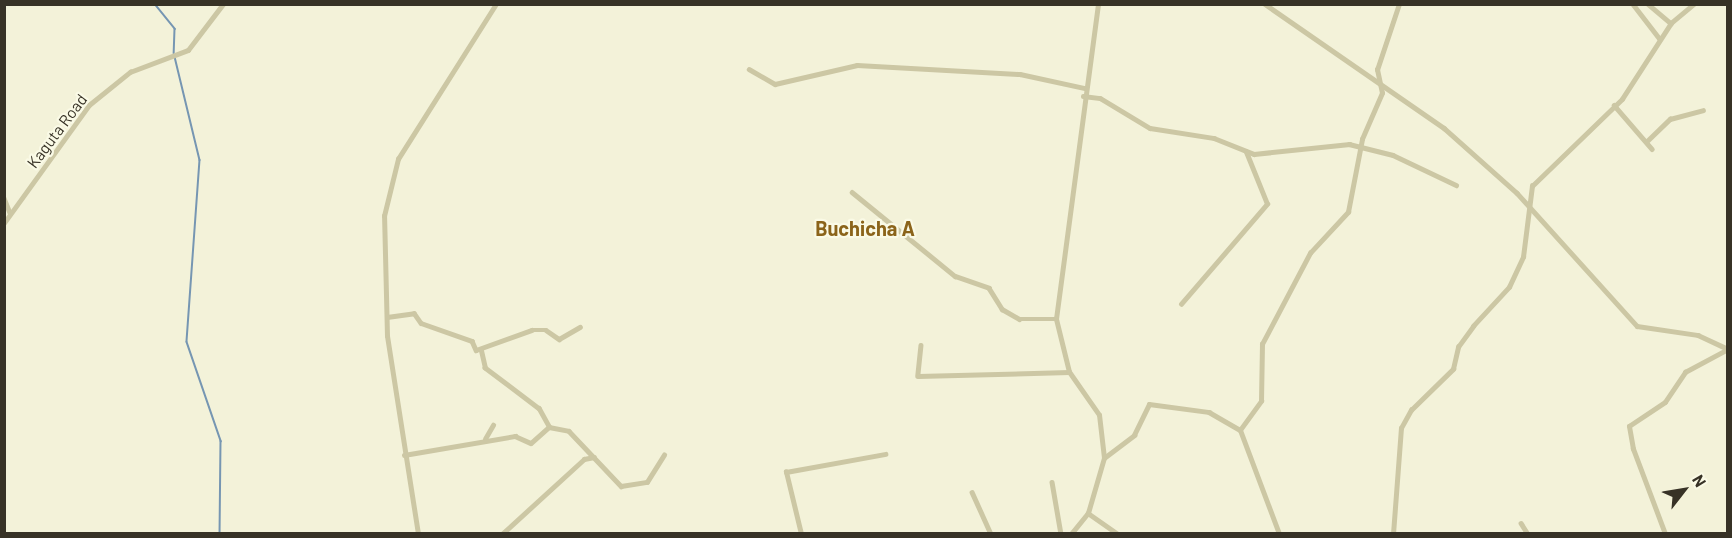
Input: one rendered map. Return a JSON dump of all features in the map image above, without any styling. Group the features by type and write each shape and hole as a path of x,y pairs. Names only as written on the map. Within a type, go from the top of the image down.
{"street":[{"name":"Kaguta Road","path":"4,224 89,105 130,72 178,55 202,38 223,4"},
{"path":"418,534 404,455 387,317 382,235 393,176 410,137 496,4"},
{"path":"1071,534 1088,513 1104,458 1099,415 1069,372 1056,319 1084,88 1098,4"},
{"path":"1264,4 1444,128 1531,207 1637,326 1698,335 1728,349"},
{"path":"1240,430 1262,401 1262,344 1314,248 1348,212 1361,146 1382,87 1377,70 1399,4"},
{"path":"1633,4 1660,39"},
{"path":"1648,4 1671,23"},
{"path":"1394,534 1401,428 1411,410 1453,369 1458,347 1473,326 1509,287 1524,257 1531,207 1529,193 1542,173 1614,105 1671,23 1694,4"},
{"path":"749,69 775,84 857,65 1020,74 1084,88"},
{"path":"1083,96 1100,98 1150,128 1214,138 1246,152 1361,146 1456,185"},
{"path":"1614,105 1652,149"},
{"path":"1647,141 1670,119 1703,110"},
{"path":"1180,304 1267,204 1246,152"},
{"path":"852,192 955,276 989,288 1002,309 1019,319 1056,319"},
{"path":"4,198 10,213"},
{"path":"387,317 414,313 421,323 468,339 481,350 485,368 539,409 549,426 569,431 615,482 630,487 647,482 664,455"},
{"path":"481,350 532,330 546,330 559,339 580,327"},
{"path":"921,345 918,376 1069,372"},
{"path":"1665,534 1629,426 1665,402 1685,372 1728,349"},
{"path":"1104,458 1134,435 1149,404 1209,412 1240,430 1279,534"},
{"path":"485,439 493,425"},
{"path":"404,455 485,439 515,436 531,443 549,426"},
{"path":"801,534 786,472 885,454"},
{"path":"502,534 584,459 594,457"},
{"path":"1052,482 1061,534"},
{"path":"972,492 991,534"},
{"path":"1088,513 1118,534"},
{"path":"1521,523 1528,534"}],"waterway":[{"path":"155,4 175,29 174,53"},
{"path":"175,57 200,160 187,342 221,441 220,534"}],"district":[{"name":"Buchicha A","path":"865,228"}]}
